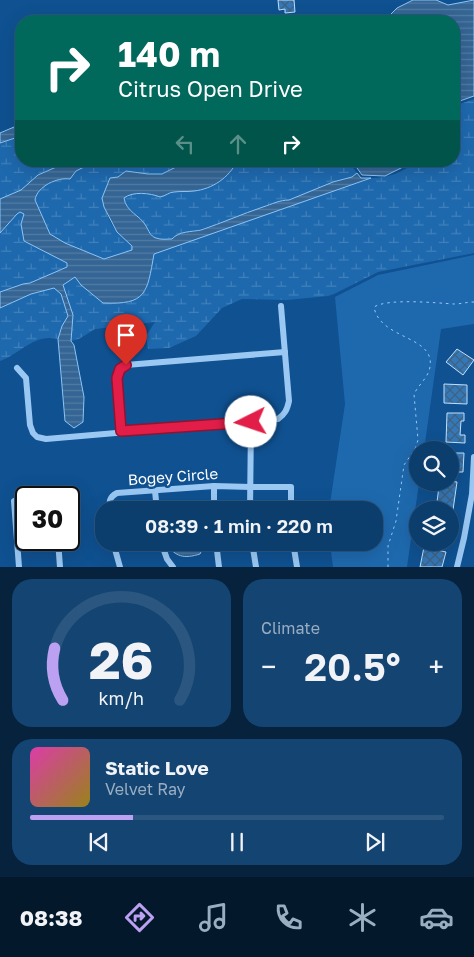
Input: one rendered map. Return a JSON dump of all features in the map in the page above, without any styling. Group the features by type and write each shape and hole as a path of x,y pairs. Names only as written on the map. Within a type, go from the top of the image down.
{"street":[{"path":"16,368 26,378 30,425 33,433 37,437 46,439 121,431 278,419 288,408 289,401 281,306"},
{"path":"121,431 117,378 120,369 126,365 285,352"},
{"path":"250,501 251,422"},
{"path":"457,567 472,494 474,457"},
{"path":"214,486 214,501"},
{"name":"Bogey Circle","path":"109,501 117,493 214,486 291,487 291,501"},
{"path":"155,491 156,501"},
{"path":"15,501 15,514"},
{"path":"18,551 19,567"},
{"path":"59,551 60,567"},
{"path":"116,551 120,567"},
{"path":"164,551 173,567"},
{"path":"217,551 218,567"},
{"path":"253,551 256,567"},
{"path":"294,551 297,567"}],"path":[{"path":"388,567 388,546 396,522 404,465 415,449 418,440 414,394 427,376 430,363 429,355 425,349 390,330 374,308 382,304 415,302 455,304 474,302"}],"green space":[{"path":"474,99 474,253 378,272 328,296 287,300 242,299 222,308 196,336 169,348 148,349 146,336 155,322 95,329 79,339 71,341 73,315 63,285 75,277 81,285 103,303 123,303 146,290 153,254 371,178 395,174 408,167 460,167 460,104"},
{"path":"15,138 15,167 56,167 38,175 21,190 0,199 0,143"},
{"path":"84,167 176,167 162,174 127,171 118,177 110,178 105,192 105,206 109,220 119,234 132,246 132,250 104,259 65,243 50,234 35,200 44,187 60,179 70,179 76,171"},
{"path":"233,167 352,167 357,173 352,177 333,182 289,200 276,202 209,227 182,233 172,239 160,239 152,236 143,222 128,207 124,198 137,193 160,197 172,192 204,189 222,179"},
{"path":"20,212 24,214 24,220 44,251 67,263 67,267 43,278 0,292 0,233"},
{"path":"474,255 474,324 441,329 425,441 409,441 409,491 418,491 416,501 409,501 409,551 407,567 333,567 331,551 383,551 383,501 330,501 345,404 335,297 378,275"},
{"path":"54,288 61,294 68,316 62,326 58,339 49,338 34,341 0,361 0,308 31,294"}],"shaded area":[{"path":"413,0 436,0 448,5 474,0 474,96 460,101 460,15 390,15 397,8"},
{"path":"15,127 15,138 0,143 0,133"},
{"path":"56,167 84,167 76,171 70,179 60,179 44,187 35,200 50,234 65,243 104,259 132,250 132,246 117,232 104,207 102,198 110,178 118,177 126,171 162,174 176,167 234,167 219,182 201,190 172,192 160,197 142,193 132,194 124,198 127,207 143,222 151,235 162,239 172,239 182,233 201,230 276,202 289,200 333,182 352,177 357,173 361,178 371,178 154,254 146,287 137,299 129,302 103,303 81,285 75,277 63,285 73,315 71,341 74,345 84,397 83,422 74,428 65,421 58,339 62,326 68,316 61,294 54,288 31,294 0,308 0,292 30,283 67,267 67,263 24,241 21,224 24,214 20,212 17,214 0,233 0,199 21,190 38,175"},
{"path":"356,167 403,167 385,176 362,175"},
{"path":"201,551 200,554 189,556 181,556 173,552"}],"building":[{"path":"278,0 294,0 295,12 285,13 285,9 279,10"},
{"path":"457,349 474,360 463,375 446,362"},
{"path":"444,384 467,385 467,404 444,403"},
{"path":"447,413 464,413 464,421 461,421 460,435 465,435 465,443 446,441"},
{"path":"459,453 464,453 463,472 459,472"},
{"path":"438,491 456,491 454,501 437,501"},
{"path":"423,551 446,552 442,567 420,567"}],"route":[{"path":"126,365 120,369 117,378 121,431 251,422"}]}
